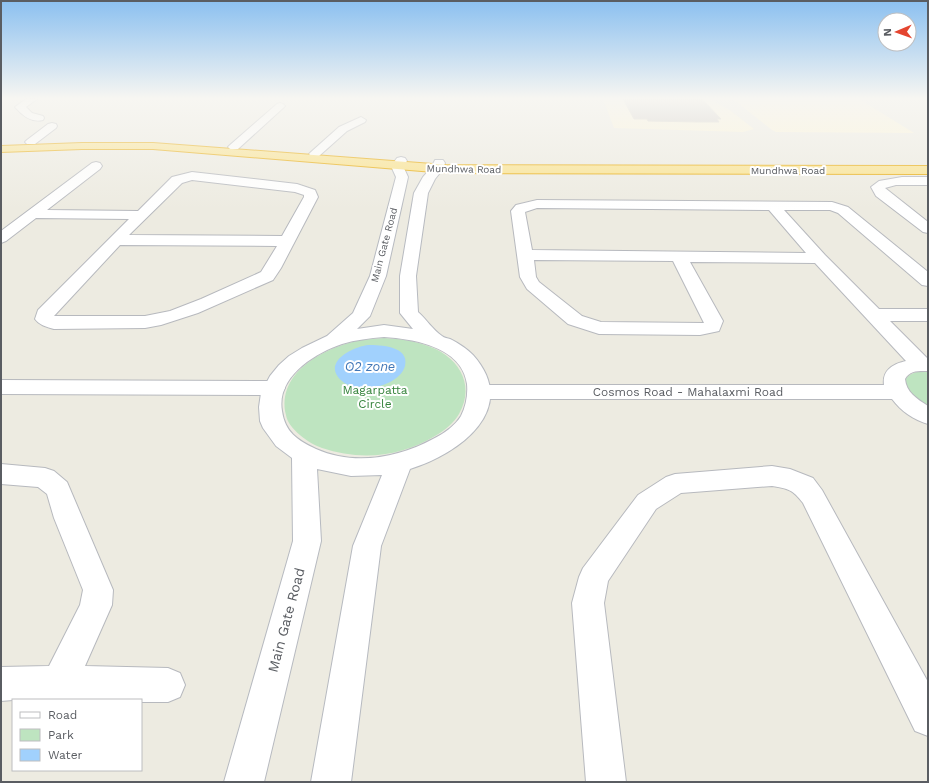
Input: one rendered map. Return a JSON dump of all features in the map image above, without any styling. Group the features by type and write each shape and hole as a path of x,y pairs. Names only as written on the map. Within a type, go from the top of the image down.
{"highway":[{"name":"Mundhwa Road","path":"1,144 31,142 137,141 315,154 399,164"},
{"name":"Mundhwa Road","path":"1,149 82,146 153,146 438,166 928,170"},
{"name":"Mundhwa Road","path":"438,166 928,164"}],"street":[{"path":"31,142 39,136"},
{"path":"234,147 247,136"},
{"path":"315,154 336,136"},
{"name":"Main Gate Road","path":"333,340 361,316 378,276 402,178 399,164"},
{"path":"1,238 96,166"},
{"path":"434,339 409,313 408,276 421,193 429,177 438,166"},
{"path":"192,176 305,190 310,193 311,197 273,268 266,276 175,316 145,322 47,322 44,319 45,314 142,215 177,180 192,176"},
{"path":"928,182 898,182 883,184 878,187 881,193 928,229"},
{"path":"679,257 714,321 712,327 700,329 599,328 575,320 533,285 528,277 518,211 522,208 538,204 821,205 843,210 928,281"},
{"path":"772,205 819,258 873,315 924,364"},
{"path":"32,214 142,215"},
{"path":"116,240 288,241"},
{"path":"524,256 819,258"},
{"path":"873,315 928,315"},
{"path":"384,331 410,333 434,339 454,349 469,363 478,380 480,398 472,418 456,437 431,453 400,463 366,468 332,464 304,455 283,440 272,421 270,402 276,382 290,365 309,351 333,340 358,334 384,331"},
{"path":"924,364 899,369 894,375 894,383 898,392 906,402 928,416"},
{"path":"1,387 274,388"},
{"name":"Cosmos Road - Mahalaxmi Road","path":"479,392 898,392"},
{"name":"Main Gate Road","path":"244,782 307,541 304,455"},
{"path":"331,782 366,546 400,463"},
{"path":"1,474 45,478 58,489 68,518 98,590 96,605 59,683"},
{"path":"606,782 588,603 594,577 647,502 674,484 772,476 790,479 804,486 813,497 926,711"},
{"path":"1,684 59,683 168,685"}],"green space":[{"name":"Magarpatta Circle","path":"384,338 399,339 425,345 446,355 454,363 460,371 466,391 464,403 454,421 442,432 422,443 408,449 380,455 351,455 336,452 317,446 295,431 286,415 285,400 288,386 296,374 306,364 332,349 360,340"},
{"path":"928,370 928,410 908,392 905,380 916,372"}],"water":[{"name":"O2 zone","path":"368,345 386,346 403,354 405,366 401,373 395,379 377,387 357,388 342,381 336,374 335,368 337,362 348,352"}]}
